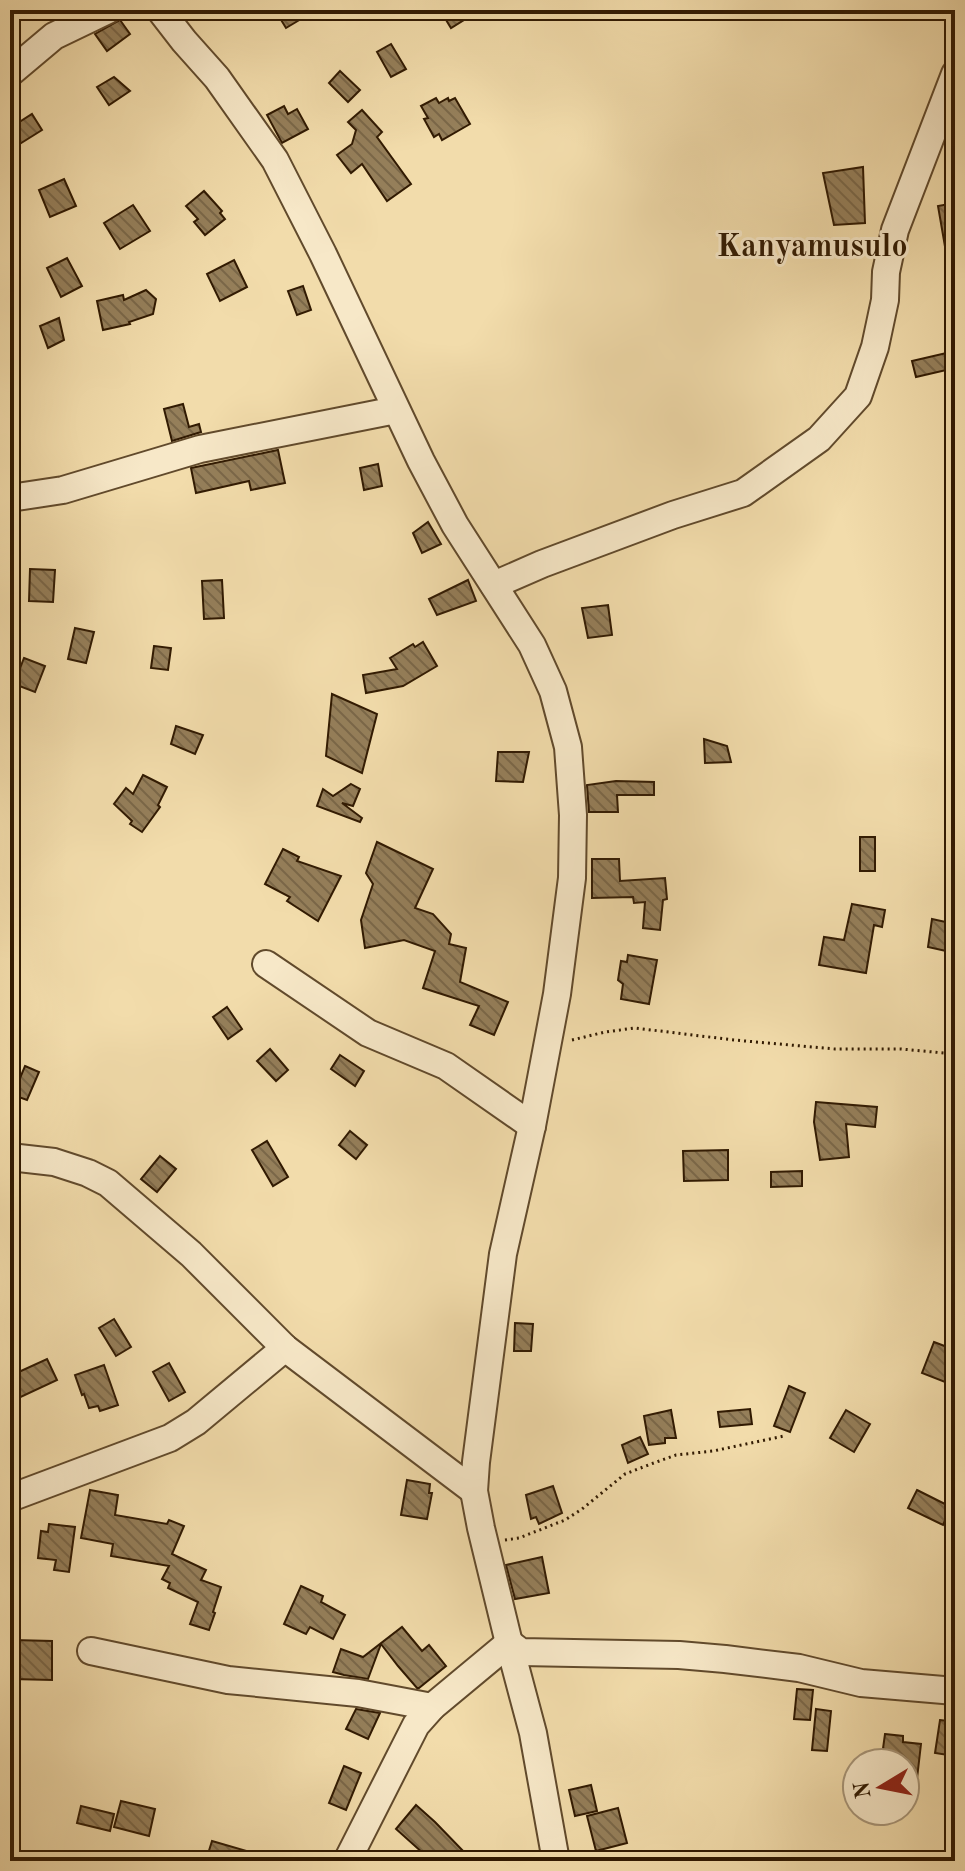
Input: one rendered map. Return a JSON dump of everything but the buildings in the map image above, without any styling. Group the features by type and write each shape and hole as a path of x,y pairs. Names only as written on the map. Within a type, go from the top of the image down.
{"street":[{"path":"10,73 54,36 108,10"},
{"path":"160,10 217,78 275,160 455,525 532,645 553,691 568,747 573,815 572,878 557,994 503,1254 474,1491 533,1733 556,1861"},
{"path":"494,585 673,515 743,493 819,439 858,396 875,347 895,230 955,74"},
{"path":"10,498 63,490 200,449 396,410"},
{"path":"266,964 368,1033 446,1066 532,1126"},
{"path":"10,1157 54,1162 108,1183 191,1254 285,1348 474,1491"},
{"path":"10,1498 170,1438 196,1422 285,1348"},
{"path":"509,1643 521,1652 694,1656 799,1668 861,1683 955,1691"},
{"path":"347,1861 416,1725 432,1707 509,1643"},
{"path":"91,1651 228,1680 358,1693 432,1707"}],"path":[{"path":"548,1041 576,1040 635,1028 835,1049 901,1049 955,1054"},
{"path":"486,1545 519,1538 565,1520 625,1474 651,1464 676,1455 713,1451 784,1436"}],"district":[{"name":"Kanyamusulo","path":"812,245"}]}
